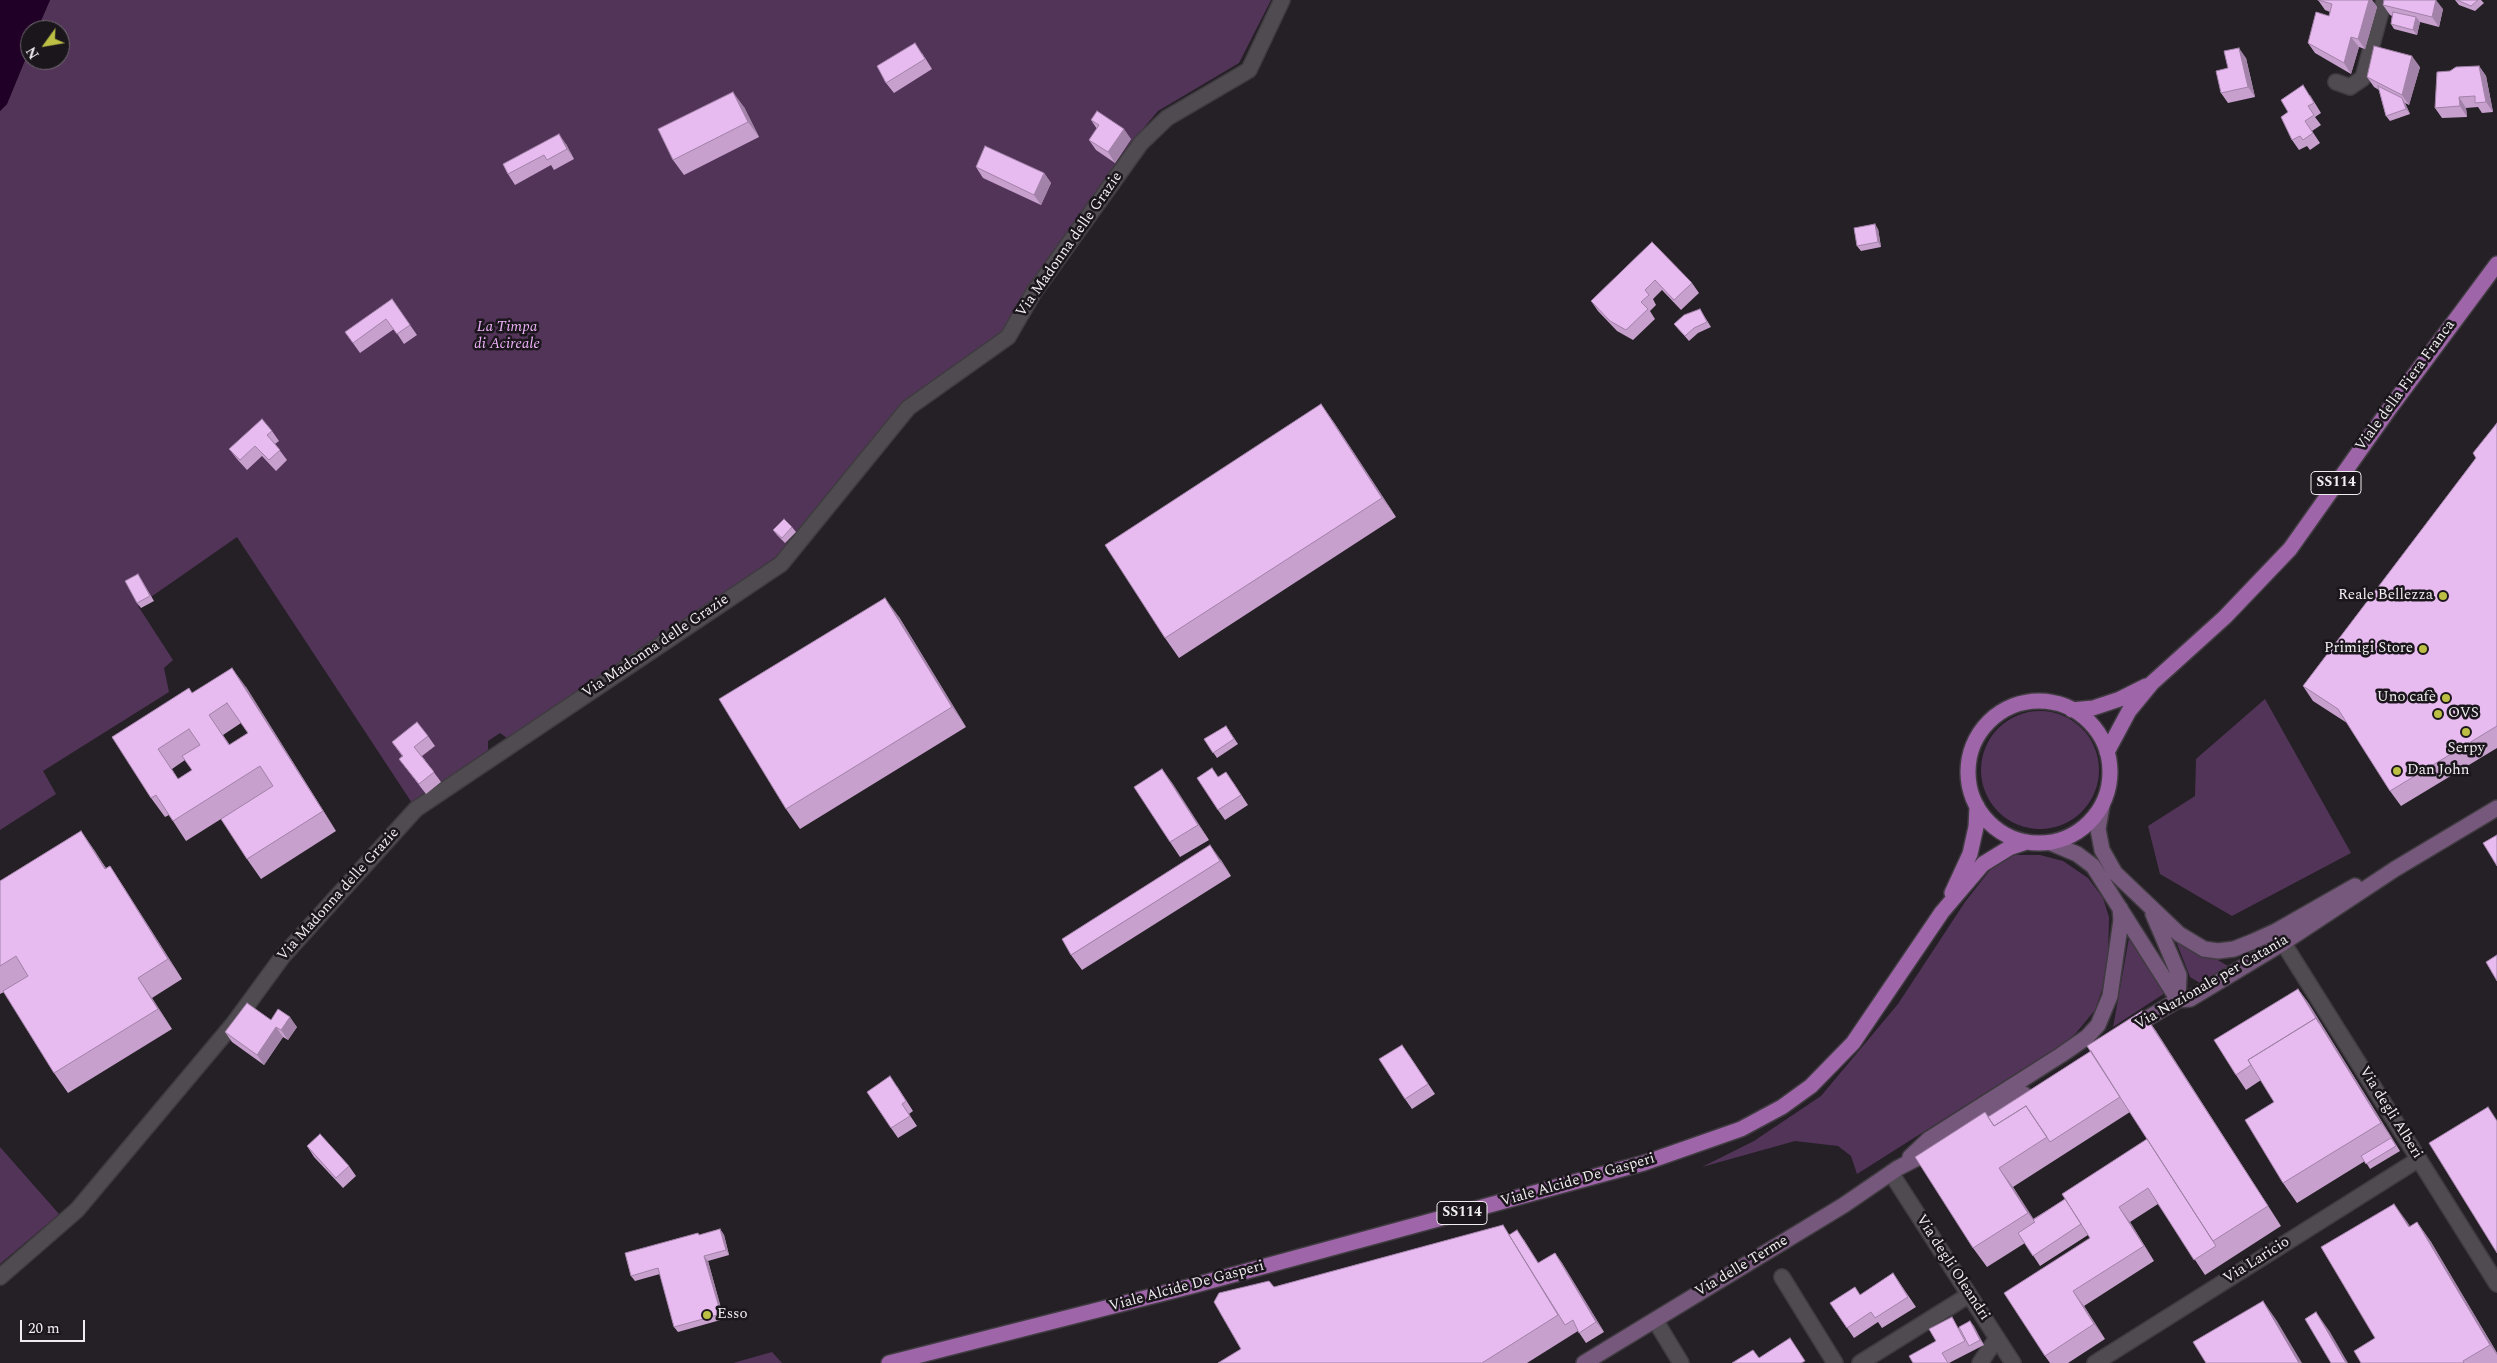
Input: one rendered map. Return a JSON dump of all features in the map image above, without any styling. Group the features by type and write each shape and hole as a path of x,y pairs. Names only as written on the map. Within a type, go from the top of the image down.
{"main road":[{"name":"Viale della Fiera Franca","path":"2152,683 2225,617 2290,549 2390,408 2497,264"},
{"path":"2072,710 2093,708 2120,700 2152,683"},
{"path":"2107,752 2129,711 2152,683"},
{"path":"2027,703 2053,703 2072,710 2088,721 2100,735 2107,752 2110,780 2102,806 2083,828 2071,836 2051,842 2027,842 2007,836 1990,823 1977,806 1970,788 1968,767 1973,748 1982,730 1996,716 2014,706 2027,703"},
{"path":"1942,912 1970,854 1976,827 1977,806"},
{"path":"1942,912 1983,864 2009,848 2027,842"},
{"name":"Viale Alcide De Gasperi","path":"889,1363 1192,1286 1644,1163 1741,1129 1782,1107 1811,1086 1852,1043 1942,912"}],"street":[{"name":"Via Madonna delle Grazie","path":"0,1277 78,1210 234,1023 283,956 416,809 781,564 908,408 1008,336 1034,292 1141,143 1167,118 1249,70 1282,0"},
{"path":"2336,82 2350,87 2363,78 2384,0"},
{"path":"2102,806 2098,829 2102,850 2115,873 2179,934 2204,948 2218,951 2234,949 2280,937"},
{"name":"Via Nazionale per Catania","path":"2117,1037 2178,1000 2190,998 2280,937 2497,808"},
{"path":"2051,842 2077,854 2093,866 2178,1000"},
{"path":"2149,907 2179,975 2178,1000"},
{"path":"1895,1170 1929,1139 2087,1037 2098,1025 2110,996 2121,920 2120,908"},
{"name":"Via degli Alberi","path":"2280,937 2497,1284"},
{"path":"1895,1170 1929,1153 2084,1057"},
{"name":"Via Laricio","path":"2095,1363 2419,1159"},
{"name":"Via degli Oleandri","path":"1895,1170 1969,1295 2014,1363"},
{"name":"Via delle Terme","path":"1584,1363 1844,1205 1895,1170"},
{"path":"1782,1276 1835,1363"},
{"path":"1860,1363 1969,1295"},
{"path":"1655,1320 1681,1363"},
{"path":"1980,1363 1997,1338"}],"green space":[{"name":"La Timpa di Acireale","path":"50,0 1271,0 1239,63 1158,111 1147,124 1085,207 1003,332 913,395 827,502 777,556 633,658 507,738 500,733 488,741 488,750 412,803 237,537 138,606 173,660 164,668 169,692 43,771 56,794 0,830 0,111 7,104 21,70 70,70 70,20 41,20"},
{"path":"2265,699 2351,853 2232,916 2160,874 2148,826 2195,796 2196,759"},
{"path":"2040,711 2063,715 2082,728 2095,747 2099,770 2095,793 2082,812 2063,825 2040,829 2017,825 1998,812 1985,793 1981,770 1985,747 1998,728 2017,715"},
{"path":"2014,855 2040,855 2063,861 2088,878 2103,898 2109,917 2108,960 2104,984 2095,1010 2076,1033 2064,1043 1857,1174 1851,1156 1838,1146 1795,1141 1702,1167 1754,1141 1821,1096 1898,1004 1965,902 1990,870"},
{"path":"2129,938 2165,993 2113,1027 2118,1000"},
{"path":"2176,941 2202,956 2216,959 2228,966 2200,983 2190,977"},
{"path":"0,1147 59,1214 0,1264"},
{"path":"772,1352 782,1363 733,1363"}],"shaded area":[{"path":"0,0 50,0 41,20 20,20 21,70 7,104 0,111"}],"building":[{"path":"2318,0 2369,0 2358,39 2351,37 2344,63 2308,43 2316,12 2329,16 2332,4"},
{"path":"2384,0 2436,0 2432,17 2383,5"},
{"path":"2457,0 2478,0 2471,6"},
{"path":"2393,12 2416,17 2413,30 2391,24"},
{"path":"915,43 925,59 886,83 877,66"},
{"path":"2374,46 2412,56 2402,95 2367,77"},
{"path":"2239,48 2248,87 2221,93 2216,71 2228,68 2224,51"},
{"path":"2479,66 2486,102 2475,103 2475,96 2459,97 2460,106 2435,108 2437,72 2450,71 2456,67"},
{"path":"2303,85 2314,103 2308,106 2314,115 2305,121 2313,133 2303,140 2300,136 2292,140 2281,117 2288,112 2281,100"},
{"path":"2378,86 2402,98 2406,109 2386,116"},
{"path":"733,92 748,122 673,160 658,129"},
{"path":"1097,111 1124,129 1108,152 1089,140 1099,125 1091,120"},
{"path":"559,134 567,149 547,160 544,155 508,174 503,164"},
{"path":"985,146 1044,173 1034,195 976,167"},
{"path":"1875,224 1878,242 1857,246 1854,228"},
{"path":"1652,242 1692,283 1674,300 1655,280 1645,290 1649,295 1641,302 1648,309 1626,330 1610,321 1591,301"},
{"path":"392,299 410,325 397,334 386,319 353,343 345,332"},
{"path":"1700,309 1707,322 1694,328 1685,336 1674,324 1684,315"},
{"path":"1321,404 1382,498 1165,638 1105,545"},
{"path":"262,419 272,431 267,435 280,450 269,460 255,446 240,460 229,449"},
{"path":"2497,423 2497,726 2390,791 2338,709 2303,686 2476,458 2473,453"},
{"path":"784,519 792,527 782,538 773,530"},
{"path":"138,574 150,596 137,603 125,581"},
{"path":"885,598 952,707 786,809 719,699"},
{"path":"232,668 323,811 247,859 221,819 273,786 260,766 173,821 156,795 151,798 112,737 189,688 192,693","holes":["227,703 248,733 229,745 209,715","189,729 200,745 182,756 192,770 178,779 158,749"]},
{"path":"417,722 428,736 414,747 434,772 419,784 399,759 403,756 392,742"},
{"path":"1226,726 1234,739 1213,753 1204,739"},
{"path":"1212,768 1218,777 1226,772 1241,795 1218,810 1197,778"},
{"path":"1162,769 1198,825 1170,842 1134,787"},
{"path":"81,831 105,869 110,866 168,959 138,978 158,1009 54,1073 3,991 28,976 16,956 0,966 0,881"},
{"path":"2497,835 2497,866 2483,843"},
{"path":"1210,845 1220,861 1071,955 1062,939"},
{"path":"2497,955 2497,981 2486,962"},
{"path":"2298,989 2316,1018 2248,1060 2251,1065 2236,1075 2214,1040"},
{"path":"247,1003 271,1020 278,1009 290,1017 281,1030 276,1027 257,1055 225,1032"},
{"path":"2142,1011 2268,1206 2213,1241 2087,1046"},
{"path":"2316,1018 2381,1123 2283,1183 2245,1120 2274,1102 2248,1060"},
{"path":"1402,1045 1428,1084 1405,1099 1379,1059"},
{"path":"2091,1051 2120,1097 2050,1142 2026,1106 1994,1126 1988,1117"},
{"path":"890,1076 906,1101 902,1104 910,1116 891,1128 867,1092"},
{"path":"2026,1106 2047,1137 1999,1168 2028,1213 1973,1248 1915,1157 1985,1112 1994,1126"},
{"path":"2488,1107 2497,1121 2497,1253 2429,1143"},
{"path":"320,1134 349,1166 336,1178 307,1146"},
{"path":"2391,1138 2396,1146 2366,1164 2361,1156"},
{"path":"2147,1139 2216,1246 2194,1260 2148,1188 2119,1207 2144,1246 2073,1291 2094,1324 2045,1356 2004,1293 2090,1238 2062,1194"},
{"path":"2065,1199 2081,1224 2033,1256 2018,1233 2035,1222 2033,1220"},
{"path":"2394,1204 2409,1227 2417,1222 2490,1345 2463,1361 2464,1363 2361,1363 2354,1351 2375,1338 2321,1247"},
{"path":"1503,1225 1558,1315 1482,1363 1218,1363 1241,1349 1214,1302 1219,1293 1269,1281 1274,1287"},
{"path":"720,1229 726,1250 704,1256 721,1314 674,1327 658,1268 631,1276 625,1253 698,1233 699,1235"},
{"path":"1517,1230 1538,1263 1555,1253 1596,1322 1579,1333 1573,1320 1565,1325 1509,1235"},
{"path":"1893,1273 1908,1297 1875,1318 1871,1312 1847,1328 1830,1303 1855,1287 1860,1295"},
{"path":"2263,1301 2299,1363 2206,1363 2193,1342"},
{"path":"2316,1312 2346,1363 2331,1363 2305,1319"},
{"path":"1952,1317 1965,1341 1942,1353 1948,1363 1913,1363 1909,1356 1936,1341 1929,1329"},
{"path":"1970,1321 1980,1340 1969,1346 1959,1327"},
{"path":"1790,1338 1805,1361 1801,1363 1732,1363 1753,1350 1759,1358"}],"place":[{"name":"Reale Bellezza","path":"2443,596"},
{"name":"Primigi Store","path":"2423,649"},
{"name":"Uno cafè","path":"2446,698"},
{"name":"OVS","path":"2438,714"},
{"name":"Serpy","path":"2466,732"},
{"name":"Dan John","path":"2397,771"},
{"name":"Esso","path":"707,1315"}]}
